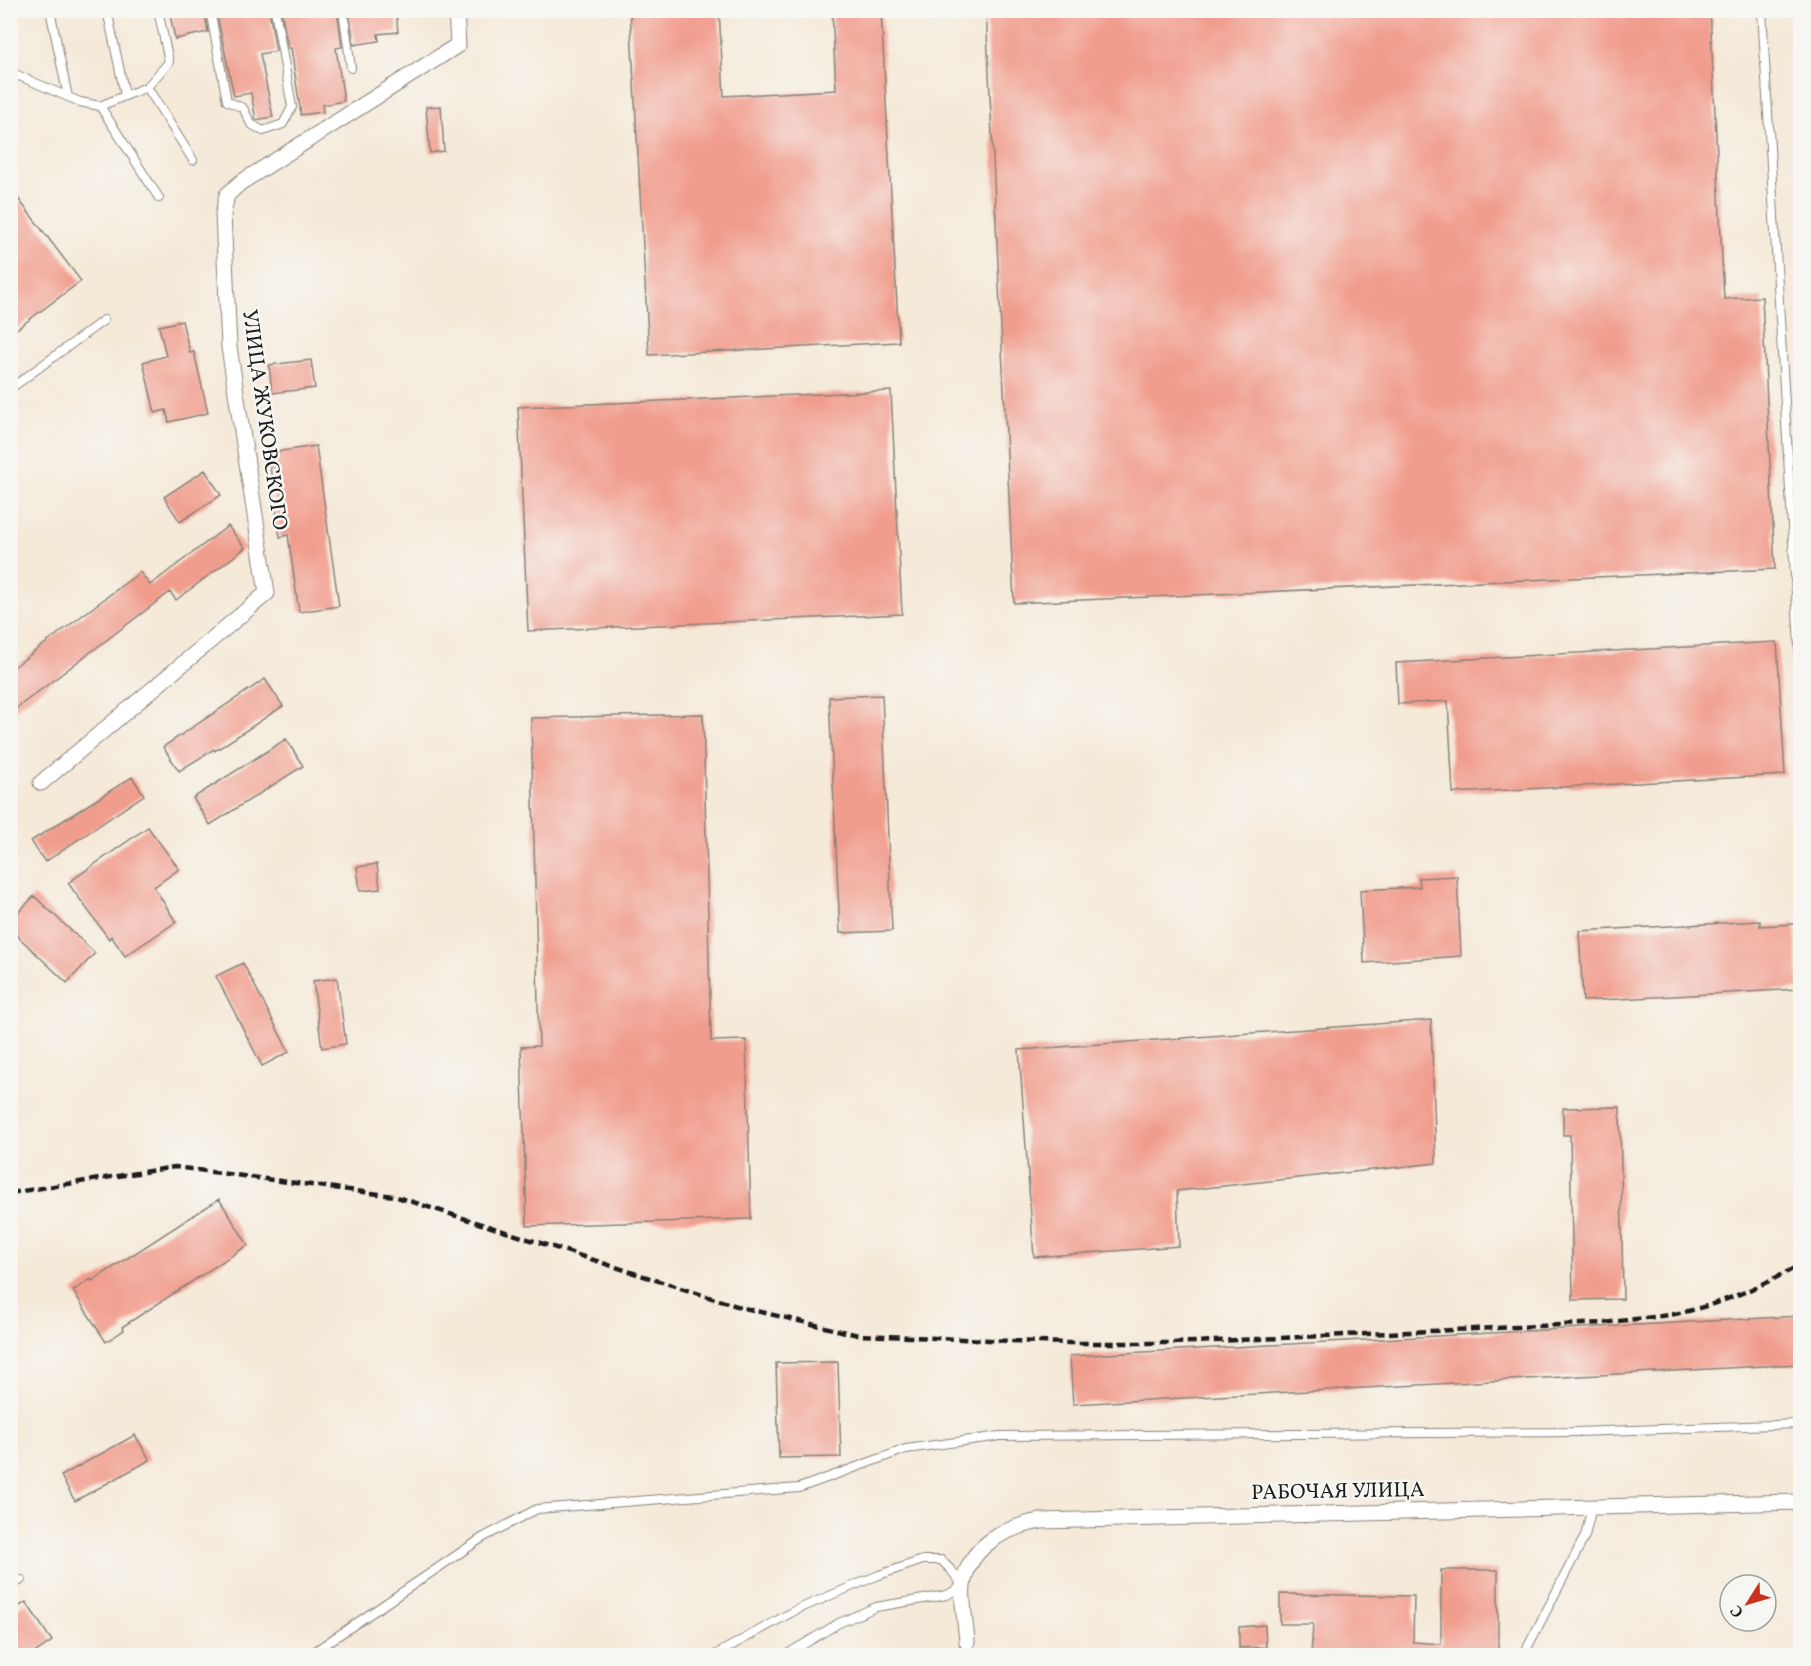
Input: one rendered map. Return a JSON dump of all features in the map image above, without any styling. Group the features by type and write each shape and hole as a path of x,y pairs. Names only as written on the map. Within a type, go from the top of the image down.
{"street":[{"name":"УЛИЦА ЖУКОВСКОГО","path":"41,783 267,593 229,347 223,214 227,195 240,183 459,45 456,10"},
{"name":"РАБОЧАЯ УЛИЦА","path":"967,1642 963,1586 970,1566 979,1551 992,1539 1007,1530 1041,1521 1800,1502"}],"lane":[{"path":"50,10 69,97"},
{"path":"107,10 125,95"},
{"path":"10,64 12,73 69,97 100,106 147,87 169,62 159,10"},
{"path":"210,10 226,101 243,108 251,124 263,131 283,124 292,107 275,10"},
{"path":"343,10 351,68"},
{"path":"1762,10 1800,662"},
{"path":"147,87 193,160"},
{"path":"100,106 159,198"},
{"path":"10,389 104,320"},
{"path":"308,1656 482,1538 537,1509 799,1488 906,1449 1000,1436 1577,1432 1800,1424"},
{"path":"1523,1656 1585,1536 1592,1507"},
{"path":"713,1656 796,1610 879,1575 923,1560 941,1560 963,1586 947,1595 876,1607 840,1623 784,1656"},
{"path":"10,1587 21,1580"}],"building":[{"path":"169,10 204,10 208,32 175,39"},
{"path":"216,10 269,10 276,51 260,54 273,117 256,120 251,93 234,96"},
{"path":"281,10 337,10 342,47 336,48 344,101 322,105 323,112 301,115 291,48 288,48"},
{"path":"349,10 396,10 398,32 378,34 379,41 354,45"},
{"path":"630,10 719,10 724,96 836,90 832,10 881,10 899,342 649,355"},
{"path":"986,10 1710,10 1724,299 1762,297 1775,569 1014,603"},
{"path":"441,106 444,151 430,153 426,107"},
{"path":"10,188 81,281 10,334"},
{"path":"182,321 190,353 194,352 208,413 169,422 166,410 155,413 143,362 166,356 159,326"},
{"path":"311,360 315,388 272,393 269,365"},
{"path":"891,391 902,614 528,631 518,407"},
{"path":"316,446 339,606 299,612 288,535 280,537 268,453"},
{"path":"205,470 221,495 180,522 164,497"},
{"path":"228,526 245,548 176,600 170,592 10,713 10,670 140,572 150,585"},
{"path":"1777,642 1785,775 1453,793 1448,701 1398,704 1396,663"},
{"path":"265,679 283,706 215,751 214,749 179,771 163,747"},
{"path":"882,695 892,931 840,933 829,697"},
{"path":"703,714 711,1041 746,1040 751,1219 527,1226 521,1047 539,1046 531,718"},
{"path":"286,739 303,766 210,825 193,798"},
{"path":"132,777 144,795 45,862 31,841"},
{"path":"148,827 179,869 154,887 176,922 125,956 111,936 109,939 68,883"},
{"path":"377,864 380,889 360,891 357,867"},
{"path":"1457,876 1461,956 1364,963 1360,890 1420,887 1419,878"},
{"path":"34,896 95,953 67,983 10,929 10,921"},
{"path":"1760,921 1760,926 1795,924 1799,989 1583,1001 1579,931"},
{"path":"243,963 289,1052 262,1066 216,976"},
{"path":"337,978 346,1044 322,1048 313,981"},
{"path":"1431,1020 1436,1163 1177,1191 1179,1246 1034,1257 1019,1050"},
{"path":"1620,1107 1623,1299 1573,1300 1570,1135 1563,1135 1563,1108"},
{"path":"219,1199 248,1245 122,1327 124,1330 106,1342 73,1291"},
{"path":"1800,1316 1800,1364 1073,1404 1070,1356"},
{"path":"838,1362 841,1457 779,1458 776,1363"},
{"path":"135,1435 150,1460 75,1501 61,1476"},
{"path":"1441,1570 1498,1570 1498,1656 1311,1656 1313,1624 1280,1624 1280,1594 1414,1596 1413,1642 1441,1644"},
{"path":"26,1602 52,1641 30,1656 10,1656 10,1612"},
{"path":"1265,1625 1266,1647 1239,1648 1239,1627"}],"railway":[{"path":"10,1193 175,1167 394,1196 740,1307 858,1335 1066,1343 1173,1343 1604,1323 1669,1315 1703,1307 1753,1288 1800,1265"}]}
